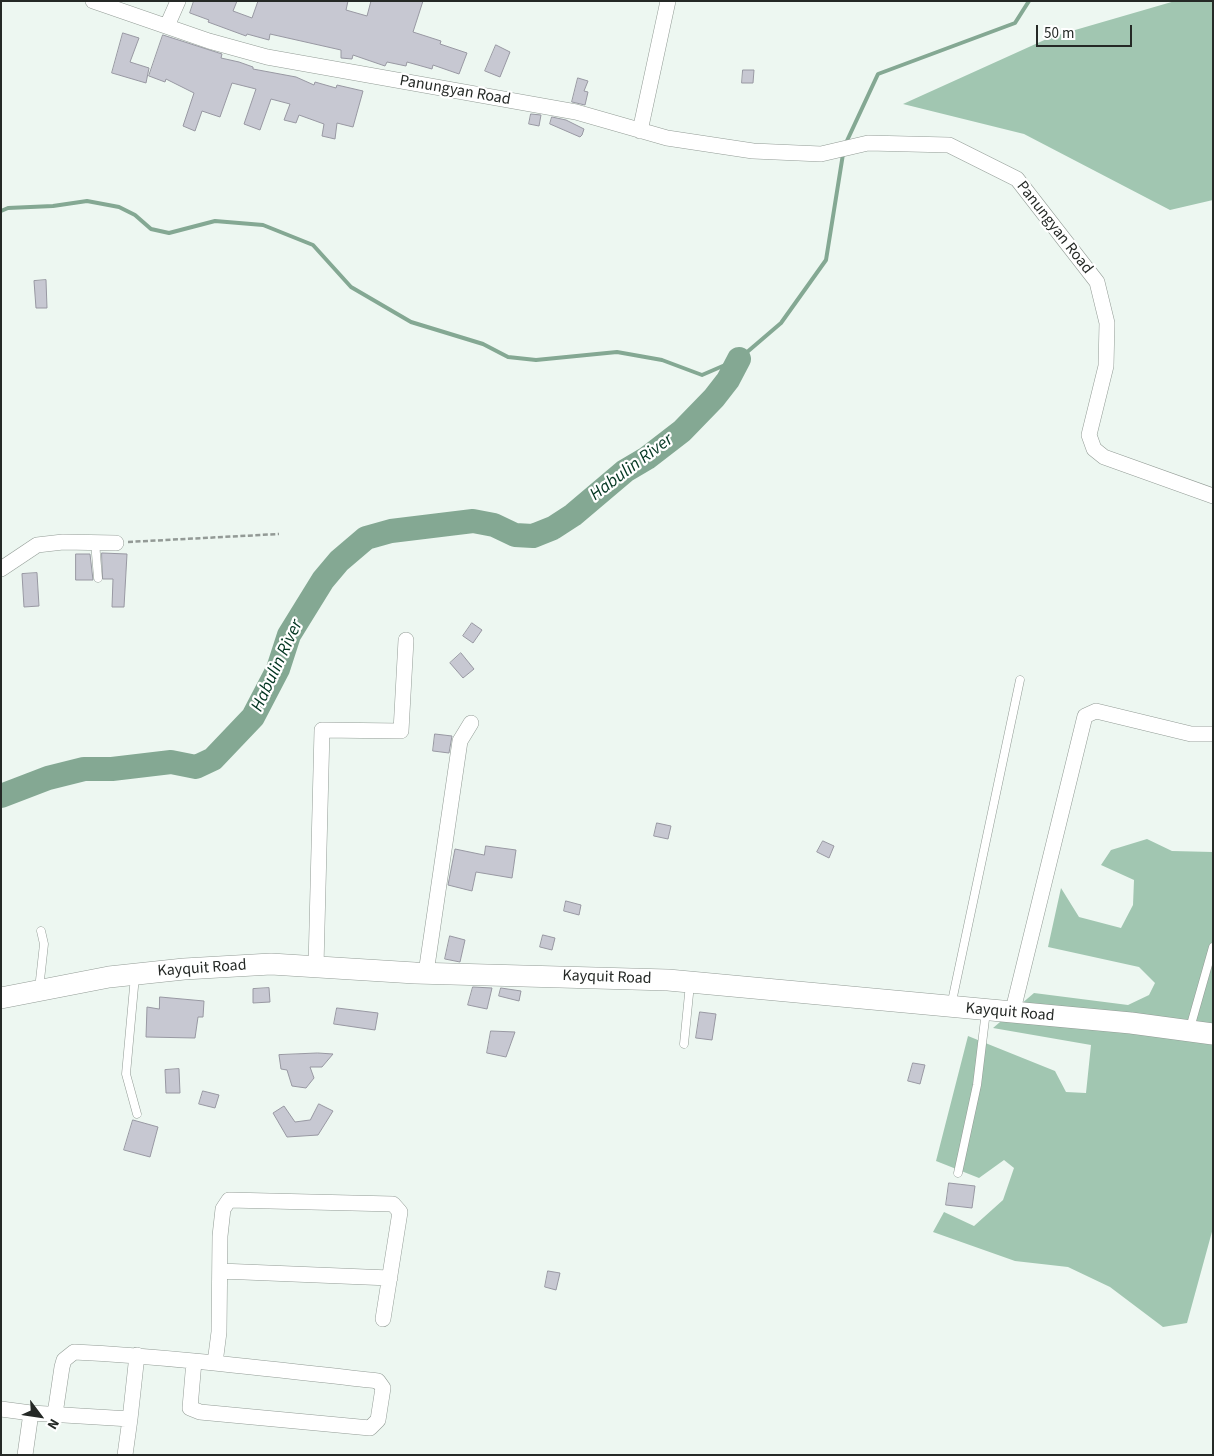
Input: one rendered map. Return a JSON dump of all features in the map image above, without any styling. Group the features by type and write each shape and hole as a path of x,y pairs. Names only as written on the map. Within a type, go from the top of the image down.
{"street":[{"name":"Panungyan Road","path":"94,1 267,57 576,112 667,138 753,151 821,154 868,144 950,145 1017,179 1097,282 1107,323 1106,366 1089,435 1094,449 1104,457 1213,496"},
{"path":"167,26 178,1"},
{"path":"640,131 668,1"},
{"path":"1,569 37,545 63,542 116,543"},
{"path":"316,966 322,730 401,731 406,640"},
{"path":"1012,1014 1085,716 1096,711 1191,734 1213,734"},
{"path":"426,973 460,740 470,723"},
{"name":"Kayquit Road","path":"1,998 135,974 271,964 426,973 691,982 1189,1030 1213,1034"},
{"path":"215,1363 219,1332 223,1209 229,1200 393,1204 400,1212 383,1319"},
{"path":"220,1271 390,1278"},
{"path":"55,1414 64,1360 74,1352 137,1355 215,1363 378,1381 383,1388 378,1420 370,1428 200,1412 190,1408 194,1361"},
{"path":"125,1455 137,1355"},
{"path":"1,1409 31,1413 130,1419"},
{"path":"25,1455 31,1413"}],"lane":[{"path":"96,542 98,578"},
{"path":"950,1008 1020,680"},
{"path":"39,991 44,944 41,931"},
{"path":"1189,1030 1213,947"},
{"path":"135,974 126,1074 128,1090 137,1114"},
{"path":"684,1044 691,982"},
{"path":"958,1173 977,1085 986,1011"}],"path":[{"path":"116,543 279,534"}],"green space":[{"path":"1175,1 1213,1 1213,200 1170,210 1024,134 903,104 1051,37"},
{"path":"1147,839 1172,851 1213,852 1213,1228 1187,1323 1163,1327 1110,1287 1068,1267 1015,1261 933,1232 944,1212 974,1226 1003,1200 1014,1168 1004,1160 979,1178 936,1161 968,1036 1055,1071 1066,1092 1086,1093 1091,1045 993,1028 1034,993 1128,1005 1149,995 1155,983 1139,967 1048,947 1061,888 1079,917 1121,928 1133,905 1134,880 1101,865 1111,850"}],"building":[{"path":"194,1 237,1 233,11 252,18 258,1 348,1 346,10 367,16 371,1 423,1 413,32 441,41 440,44 467,53 459,74 433,65 432,69 407,62 406,66 387,62 385,66 353,55 352,59 341,58 341,50 270,34 269,40 247,34 246,36 208,22 209,20 190,13"},
{"path":"123,33 139,38 130,62 149,68 146,83 112,73"},
{"path":"163,35 222,54 221,58 239,62 253,67 253,69 296,77 314,85 315,82 336,88 337,85 363,91 353,127 337,123 335,139 322,136 324,124 299,115 296,123 284,120 290,104 271,99 260,130 244,124 256,89 232,83 220,117 202,111 195,131 183,126 194,93 166,79 165,82 149,76"},
{"path":"496,45 510,52 500,77 485,71"},
{"path":"743,70 754,70 753,83 742,83"},
{"path":"578,78 588,81 584,91 588,92 585,105 572,102"},
{"path":"531,114 541,115 539,126 529,124"},
{"path":"552,117 566,120 584,129 582,135 580,137 550,124"},
{"path":"46,280 47,308 36,308 34,281"},
{"path":"102,553 127,554 124,607 112,607 113,579 103,579"},
{"path":"76,554 90,554 93,580 76,580"},
{"path":"37,573 39,606 24,607 22,574"},
{"path":"472,623 482,630 473,643 463,636"},
{"path":"461,653 474,669 463,678 450,663"},
{"path":"435,734 452,736 449,753 433,751"},
{"path":"657,823 671,826 668,839 654,836"},
{"path":"823,841 834,846 829,858 817,852"},
{"path":"486,846 516,850 512,878 476,872 472,891 448,885 455,849 484,855"},
{"path":"566,901 581,905 579,915 564,911"},
{"path":"543,935 555,938 552,950 540,947"},
{"path":"450,936 465,940 460,962 445,959"},
{"path":"473,987 492,988 487,1009 468,1005"},
{"path":"269,988 270,1002 253,1003 253,989"},
{"path":"501,988 521,991 519,1001 499,996"},
{"path":"160,997 204,1001 203,1017 198,1017 195,1038 146,1037 147,1007 159,1009"},
{"path":"337,1008 378,1013 375,1030 334,1024"},
{"path":"700,1012 716,1014 712,1040 696,1038"},
{"path":"491,1031 515,1032 506,1057 487,1053"},
{"path":"333,1054 322,1067 310,1067 314,1078 306,1088 292,1086 287,1070 281,1069 279,1055"},
{"path":"913,1063 925,1065 920,1084 908,1081"},
{"path":"179,1069 180,1093 166,1093 165,1070"},
{"path":"203,1091 219,1095 215,1108 199,1104"},
{"path":"319,1104 333,1111 318,1135 287,1137 273,1113 284,1106 295,1122 310,1120"},
{"path":"133,1120 158,1127 150,1157 124,1150"},
{"path":"949,1183 975,1186 972,1208 946,1205"},
{"path":"548,1271 560,1273 556,1290 545,1287"}],"waterway":[{"path":"845,145 878,74 1015,23 1029,1"},
{"path":"1,211 8,208 53,206 87,201 119,207 135,215 151,229 169,233 215,221 263,225 313,245 351,287 411,322 483,344 508,357 536,360 617,352 662,360 702,375 739,359 781,323 826,260 843,154"},
{"name":"Habulin River","path":"1,796 48,778 84,769 112,769 171,762 196,767 213,759 253,717 278,669 289,635 323,580 339,561 366,538 391,531 473,521 494,525 515,535 533,536 553,528 573,515 625,471 647,458 682,431 714,398 728,380 739,359"}]}
